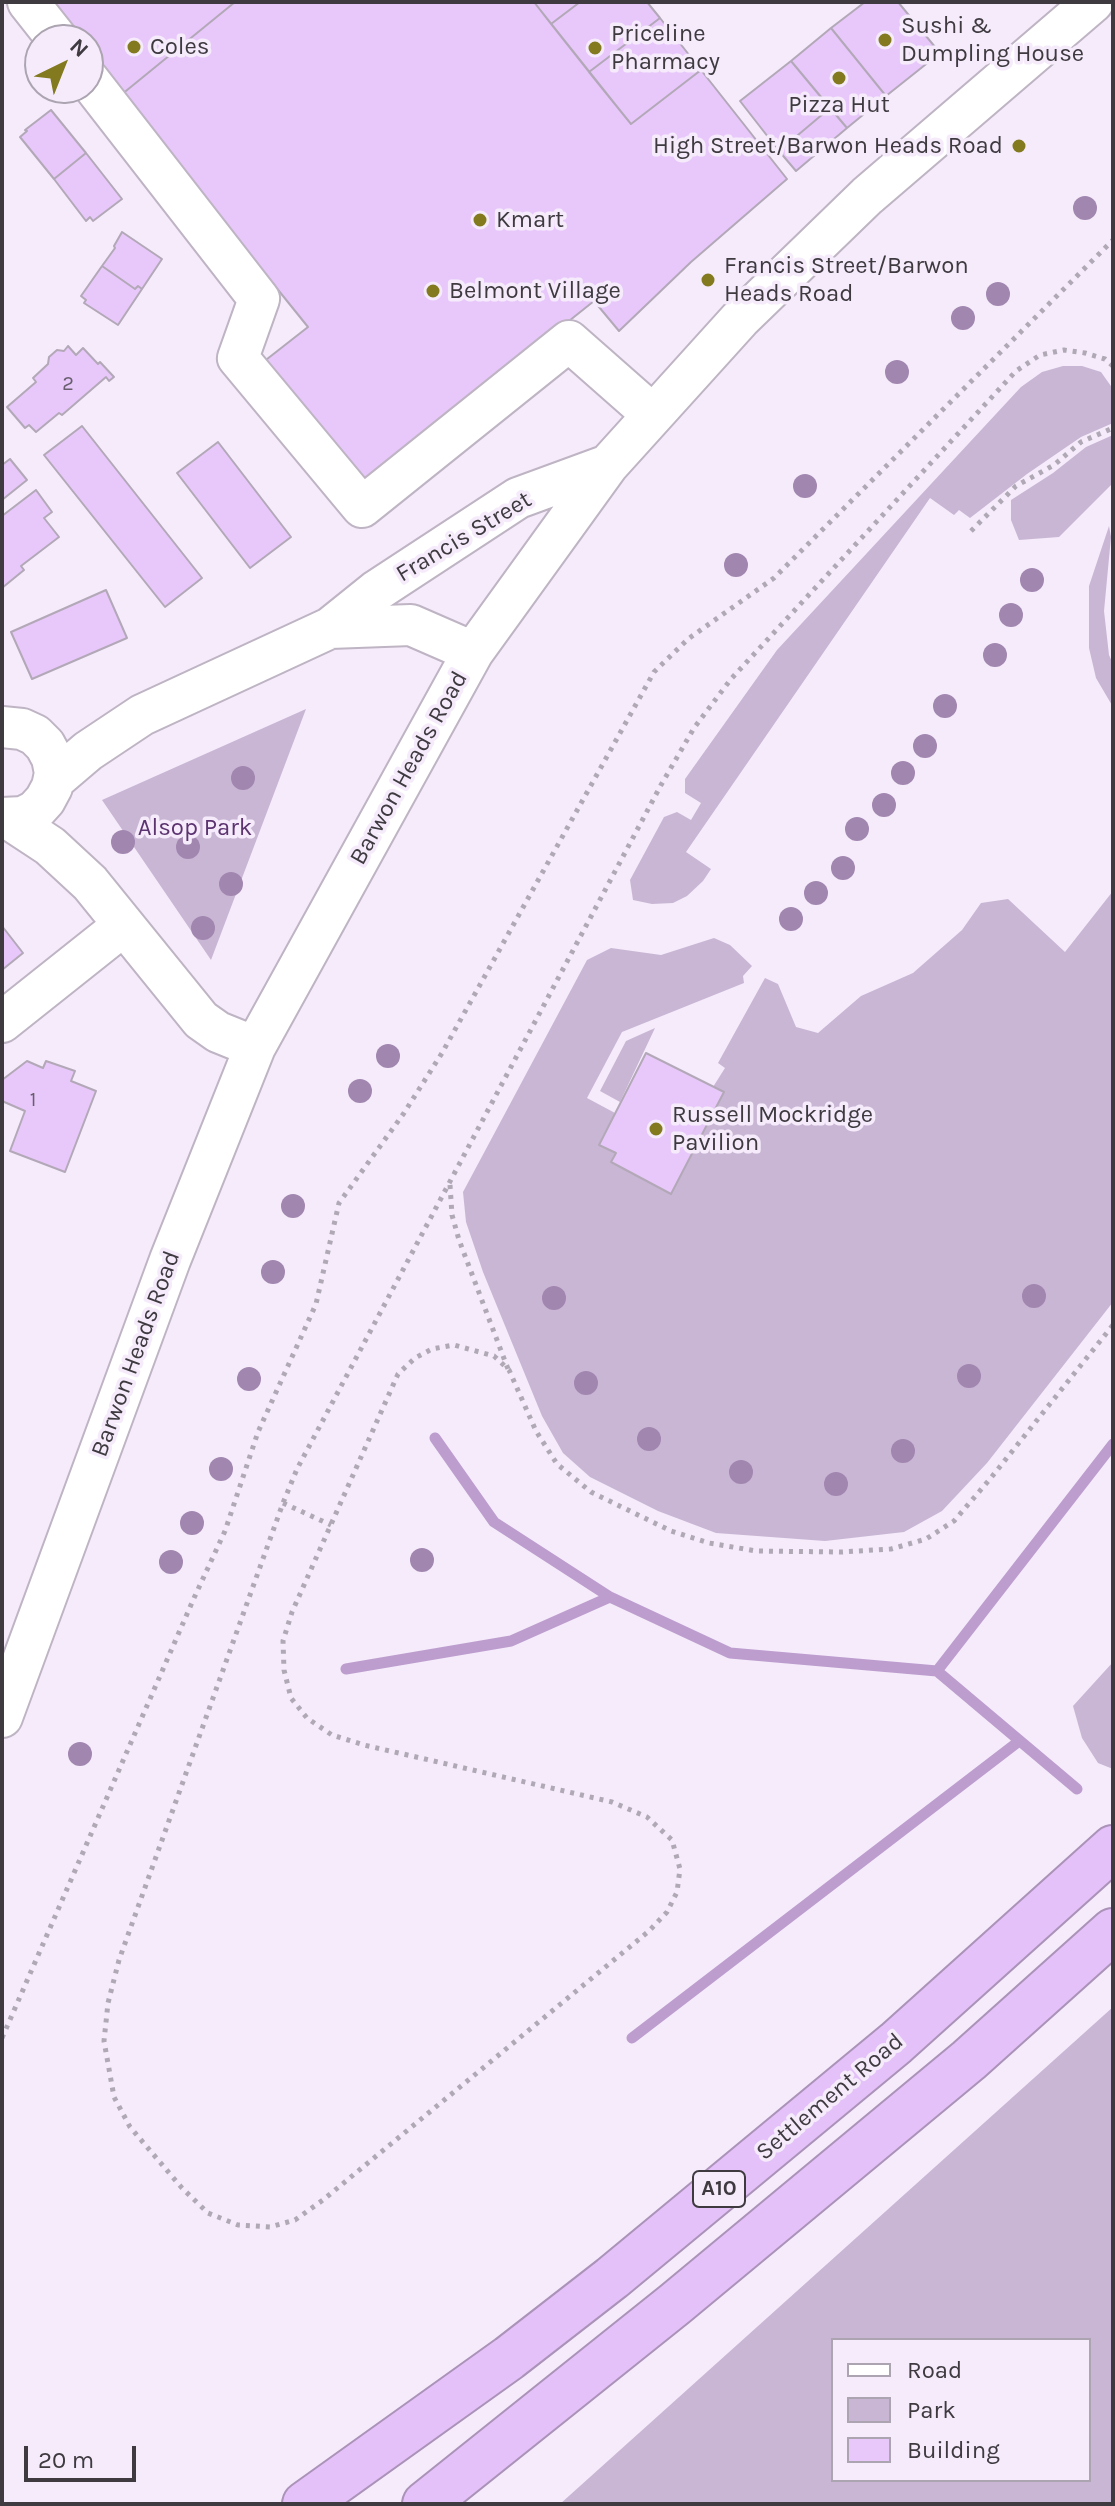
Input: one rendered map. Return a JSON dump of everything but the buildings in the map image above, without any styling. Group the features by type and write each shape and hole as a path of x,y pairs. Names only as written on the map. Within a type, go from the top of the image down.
{"highway":[{"name":"Settlement Road","path":"305,2504 509,2358 612,2278 896,2043 1113,1848"},
{"name":"A10","path":"425,2504 675,2304 957,2071 1113,1931"}],"street":[{"path":"28,2 45,24"},
{"name":"Barwon Heads Road","path":"2,1717 170,1260 255,1047 473,652 608,465 740,319 867,196 1093,2"},
{"path":"104,100 259,299 238,358 362,507 569,341 653,415"},
{"name":"Francis Street","path":"5,819 23,817 35,811 53,784 88,751 142,715 330,628 376,591 518,498 608,465"},
{"name":"Francis Street","path":"330,628 411,625 473,652"},
{"name":"Francis Street","path":"12,728 73,731 142,715"},
{"path":"12,728 45,745 52,758 53,784 64,830 90,883"},
{"path":"5,819 50,846 90,883 201,1020 218,1032 255,1047"},
{"path":"2,1022 124,925"}],"path":[{"path":"2,2038 225,1531 258,1432 316,1304 339,1203 404,1113 442,1053 654,672 688,639 774,578 1113,240"},
{"path":"509,1370 494,1356 454,1345 432,1349 415,1358 398,1374 292,1612 283,1641 284,1670 291,1698 307,1718 332,1735 612,1802 647,1817 672,1840 680,1869 677,1892 667,1912 649,1931 323,2200 295,2220 270,2227 238,2225 208,2213 182,2188 130,2127 114,2097 104,2041 108,2003 119,1960 297,1469 694,728 731,679 1016,371 1040,355 1064,350 1105,359 1113,366"},
{"path":"971,531 1016,486 1054,465 1081,442 1113,428"},
{"path":"450,1183 452,1215 459,1240 509,1370 536,1431 557,1464 591,1492 627,1511 671,1531 709,1543 756,1551 841,1552 891,1549 926,1539 954,1521 1113,1325"},
{"path":"283,1503 331,1525"}],"green space":[{"path":"1063,366 1082,366 1101,372 1113,389 1113,423 1081,437 970,518 959,510 954,515 930,498 686,852 711,869 703,881 687,896 673,903 652,904 633,900 630,880 664,817 677,812 691,820 701,803 685,793 685,779 777,650 1021,387 1042,372"},
{"path":"1113,435 1113,483 1059,537 1019,540 1011,520 1011,500 1086,447"},
{"path":"1109,526 1111,537 1104,611 1109,655 1113,664 1113,707 1096,678 1089,648 1089,586"},
{"name":"Alsop Park","path":"306,709 211,960 102,800"},
{"path":"1113,891 1113,1302 987,1463 942,1511 904,1532 825,1541 716,1533 658,1511 590,1477 563,1453 542,1416 483,1272 466,1222 463,1192 587,960 611,948 661,955 714,938 730,945 752,966 743,976 744,983 622,1032 587,1098 615,1113 599,1144 616,1153 612,1162 713,1087 725,1068 718,1063 765,978 778,984 796,1027 818,1033 861,996 913,973 962,930 981,903 1008,899 1065,952"},
{"path":"655,1028 620,1102 600,1091 626,1041"},
{"path":"1113,1662 1113,1769 1098,1763 1082,1738 1073,1706"},
{"path":"1113,2007 1113,2504 560,2504"}],"waterway":[{"path":"435,1438 494,1522 610,1597 730,1653 937,1671"},
{"path":"1077,1789 937,1671 1113,1444"},
{"path":"346,1669 511,1641 610,1597"},
{"path":"632,2038 1018,1742"}],"place":[{"name":"Sushi & Dumpling House","path":"885,40"},
{"name":"Coles","path":"134,47"},
{"name":"Priceline Pharmacy","path":"595,48"},
{"name":"Pizza Hut","path":"839,78"},
{"name":"High Street/Barwon Heads Road","path":"1019,146"},
{"name":"Kmart","path":"480,220"},
{"name":"Francis Street/Barwon Heads Road","path":"708,280"},
{"name":"Belmont Village","path":"433,291"},
{"name":"Russell Mockridge Pavilion","path":"656,1129"}]}
